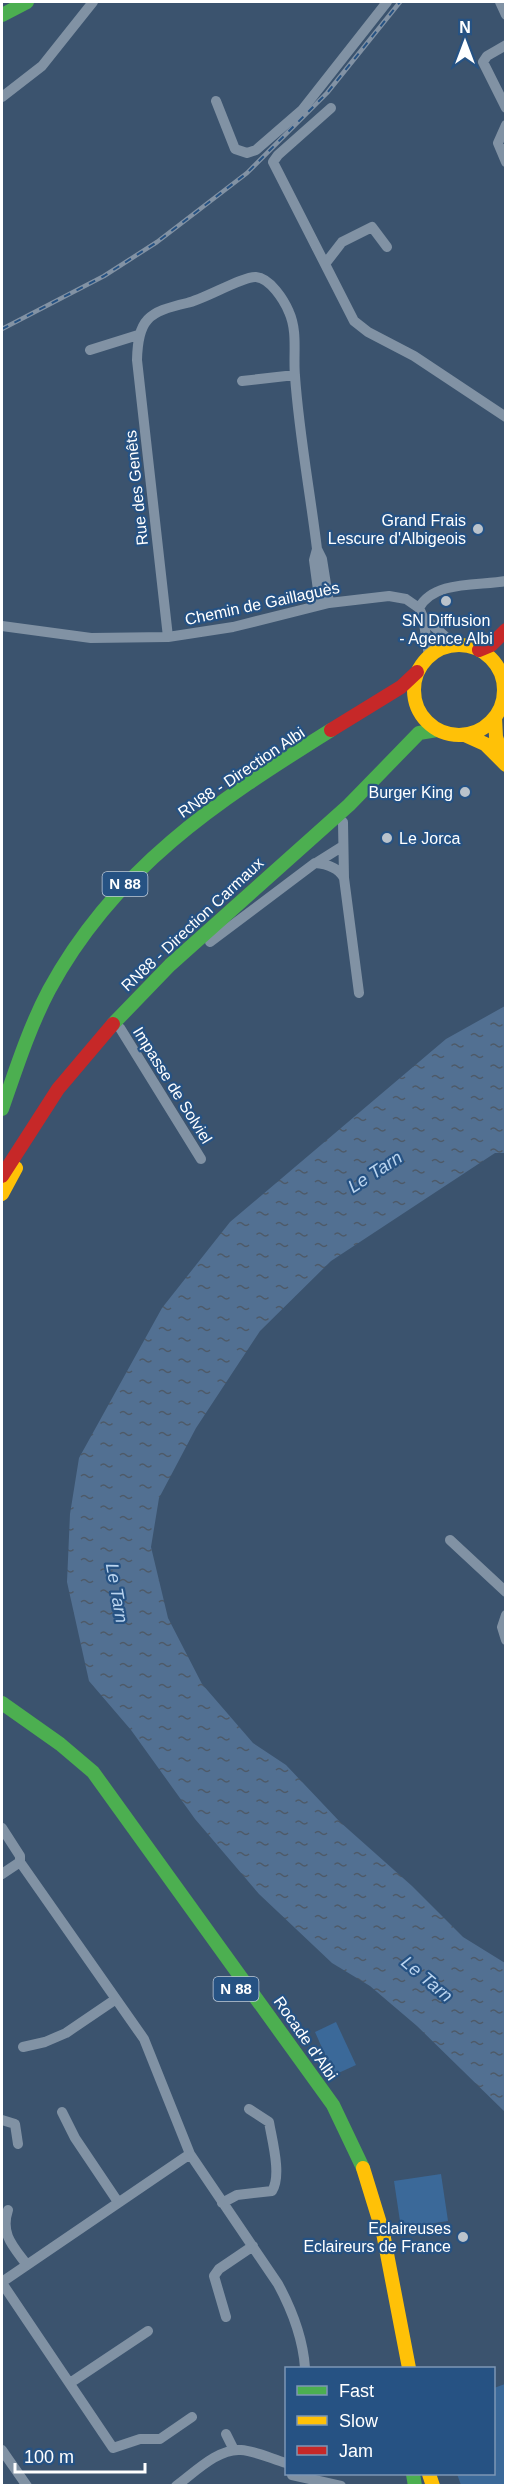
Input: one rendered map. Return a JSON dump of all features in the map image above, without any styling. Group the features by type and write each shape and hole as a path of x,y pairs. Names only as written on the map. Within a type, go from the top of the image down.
{"main road":[{"path":"2,15 27,2"},
{"path":"479,650 491,645 506,630"},
{"path":"455,645 479,650 493,660 501,675 505,691 502,705 495,717 482,729 465,735 450,735 437,730 424,719 416,705 413,688 417,672 429,656 441,649 455,645"},
{"name":"RN88 - Direction Albi","path":"2,1109 23,1048 49,990 101,912 144,864 219,803 401,687 417,672"},
{"path":"495,717 496,737 506,764"},
{"name":"RN88 - Direction Carmaux","path":"2,1176 58,1089 126,1009 170,964 349,805 420,733 437,730"},
{"path":"465,735 484,744 506,764"},
{"path":"2,1194 45,1121 104,1045 210,942 355,811 378,785 401,751"},
{"name":"Rocade d'Albi","path":"2,1703 76,1756 93,1772 333,2105 359,2153 379,2211 409,2365"},
{"name":"Rocade d'Albi","path":"2,1717 56,1754 97,1798 326,2115 353,2172 368,2214 397,2367"}],"street":[{"path":"2,97 42,66 93,2"},
{"path":"216,101 235,149 247,153 256,150 302,110 387,2"},
{"path":"500,2 506,15"},
{"path":"506,45 487,56 483,62 506,108"},
{"path":"332,108 273,162 354,321 368,332 414,356 506,417"},
{"path":"506,125 498,143 506,162"},
{"path":"325,264 342,242 372,227 387,247"},
{"path":"90,350 138,334 147,320 162,310 205,297 248,277 256,277 273,288 289,312 294,332 295,375 317,549 322,559 324,604"},
{"name":"Rue des Genêts","path":"138,334 137,360 168,637"},
{"path":"242,381 295,375"},
{"path":"429,656 421,613 422,603 438,590 506,581"},
{"name":"Chemin de Gaillaguès","path":"2,626 91,638 168,637 233,627 324,604 389,596 406,599 455,645"},
{"path":"343,822 344,878 358,993"},
{"path":"210,942 315,863 343,846"},
{"path":"315,863 327,864 341,873 344,878"},
{"name":"Impasse de Solviel","path":"120,1028 201,1159"},
{"path":"450,1540 506,1592"},
{"path":"506,1615 502,1627 506,1640"},
{"path":"2,1828 20,1856 20,1862 144,2039 190,2154 253,2246 288,2304 300,2336 305,2367"},
{"path":"2,1874 20,1862"},
{"path":"23,2047 45,2042 66,2033 116,1999"},
{"path":"222,2203 237,2195 272,2191 276,2184 269,2122 249,2109"},
{"path":"62,2112 75,2138 118,2202"},
{"path":"2,2120 15,2124 18,2144"},
{"path":"190,2154 2,2283 113,2448 140,2439 160,2439 192,2417"},
{"path":"8,2210 3,2222 3,2230 27,2265"},
{"path":"226,2317 214,2276 219,2269 253,2246"},
{"path":"70,2383 148,2331"},
{"path":"226,2434 234,2450"},
{"path":"2,2450 22,2484"},
{"path":"176,2486 224,2452 244,2450 285,2463"},
{"path":"291,2478 341,2486"}],"shaded area":[{"path":"336,2022 356,2065 334,2075 315,2032"},
{"path":"441,2174 448,2221 401,2228 394,2181"},
{"path":"505,2384 505,2485 461,2485 457,2475 495,2475 495,2388"}],"water":[{"name":"Le Tarn","path":"505,1006 505,1153 495,1153 331,1261 260,1331 196,1428 159,1498 151,1547 168,1618 202,1684 253,1743 286,1765 340,1822 412,1886 463,1937 505,1963 505,2112 417,2026 370,1986 332,1963 259,1894 195,1819 131,1730 89,1681 67,1582 70,1514 79,1458 162,1308 230,1222 446,1039"}],"railway":[{"path":"2,329 104,276 157,242 247,173 327,93 400,2"}],"traffic: fast":[{"path":"2,15 27,2"},
{"path":"2,1109 29,1034 49,990 75,947 105,908 137,873 172,841 248,784 331,730"},
{"path":"113,1024 170,965 349,805 419,733 437,730"},
{"path":"2,1703 60,1744 93,1772 333,2105 363,2168"},
{"path":"413,2475 415,2486"}],"traffic: slow":[{"path":"459,645 476,649 491,658 500,673 504,690 500,707 491,722 476,731 459,735 442,731 427,722 418,707 414,690 418,673 427,658 442,649 459,645"},
{"path":"495,717 496,737 504,761"},
{"path":"465,735 485,744 506,765"},
{"path":"2,1194 16,1168"},
{"path":"363,2168 383,2233 409,2367"},
{"path":"429,2475 433,2486"}],"traffic: jam":[{"path":"479,650 491,645 506,630"},
{"path":"331,730 401,687 417,672"},
{"path":"2,1176 58,1089 113,1024"}],"place":[{"name":"Grand Frais Lescure d'Albigeois","path":"478,529"},
{"name":"SN Diffusion - Agence Albi","path":"446,601"},
{"name":"Burger King","path":"465,792"},
{"name":"Le Jorca","path":"387,838"},
{"name":"Eclaireuses Eclaireurs de France","path":"463,2237"}]}
